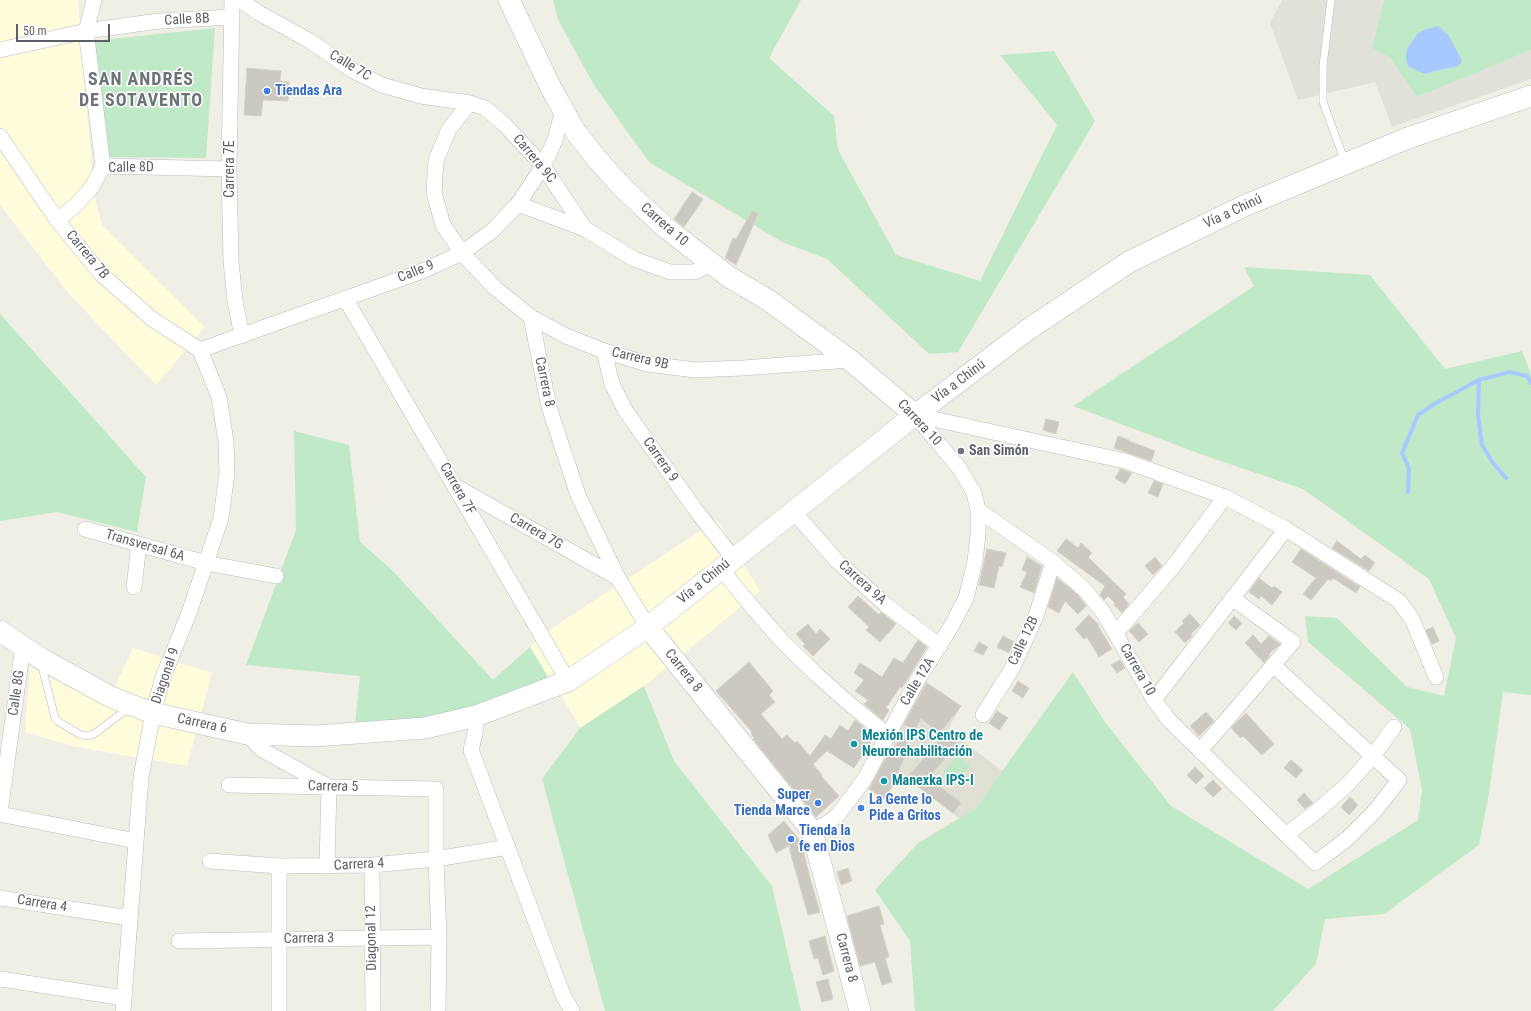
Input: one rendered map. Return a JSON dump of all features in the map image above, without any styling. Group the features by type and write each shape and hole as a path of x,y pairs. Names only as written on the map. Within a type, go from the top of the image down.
{"main road":[{"name":"Carrera 10","path":"509,0 563,110 575,131 596,158 623,188 666,228 712,264 729,277 768,300 850,360 915,415"},
{"name":"Vía a Chinú","path":"425,728 476,716 568,681 648,627 915,415 1026,331 1129,262 1244,206 1345,164 1408,138 1531,96"},
{"name":"Carrera 8","path":"648,627 812,831 860,1011"},
{"name":"Carrera 6","path":"0,632 40,658 109,696 131,706 154,713 246,734 315,736 425,728"}],"street":[{"path":"94,0 86,31 103,166"},
{"name":"Carrera 7E","path":"232,0 229,169 231,261 235,302 242,336"},
{"name":"Calle 7C","path":"240,0 259,13 310,41 352,70 382,85 420,96 470,103"},
{"name":"Calle 8B","path":"0,50 86,31 159,21 232,17"},
{"path":"462,253 443,225 434,193 436,160 441,147 449,129 470,103"},
{"name":"Carrera 9C","path":"470,103 485,108 500,121 543,166 585,229"},
{"name":"Calle 9","path":"200,350 420,272 462,253 492,231 518,204 543,166 555,140 563,110"},
{"name":"Carrera 7B","path":"0,136 58,220 101,274 152,319 200,350"},
{"name":"Calle 8D","path":"58,220 76,205 92,187 103,166 229,169"},
{"name":"Carrera 9C","path":"518,204 585,229 634,259 670,272 694,272 712,264"},
{"name":"Carrera 9B","path":"462,253 495,288 531,316 566,336 604,351 648,364 695,370 850,360"},
{"name":"Carrera 7F","path":"345,298 568,681"},
{"name":"Carrera 8","path":"531,316 551,415 578,495 618,578 648,627"},
{"name":"Diagonal 9","path":"124,1005 141,777 163,677 189,613 221,518 227,473 226,442 218,397 200,350"},
{"name":"Carrera 9","path":"604,351 612,384 625,410 695,509 753,608 784,643 852,706 888,735"},
{"path":"915,415 1125,460 1225,497 1286,529 1399,601 1412,619 1436,677"},
{"name":"Carrera 10","path":"915,415 967,480 974,493 978,510 1053,562 1084,589 1103,612 1154,700 1169,720 1315,863 1347,839 1375,811 1399,780 1373,756"},
{"name":"Carrera 7G","path":"454,486 618,578"},
{"path":"1116,633 1172,568 1225,497"},
{"name":"Calle 12A","path":"812,831 826,824 837,816 852,798 864,780 917,681 940,646 960,610 969,586 975,561 978,510"},
{"name":"Carrera 9A","path":"793,511 837,561 886,605 940,646"},
{"name":"Transversal 6A","path":"85,529 206,563 276,576"},
{"path":"1154,700 1286,529"},
{"path":"134,587 139,544"},
{"name":"Calle 12B","path":"983,715 1013,667 1034,622 1053,562"},
{"path":"1200,751 1293,642 1232,598"},
{"name":"Calle 8G","path":"0,813 23,646"},
{"path":"1273,664 1373,756"},
{"path":"476,716 475,734 471,750 563,995 572,1011"},
{"path":"1286,835 1318,811 1347,785 1373,756 1394,727"},
{"path":"246,734 261,749 329,787 327,866"},
{"name":"Carrera 5","path":"229,785 436,789 436,859"},
{"path":"0,813 136,841"},
{"name":"Carrera 4","path":"210,861 279,866 372,865 436,859 508,847"},
{"path":"436,859 439,937 438,1011"},
{"name":"Diagonal 12","path":"372,865 373,1011"},
{"path":"279,866 279,1011"},
{"name":"Carrera 4","path":"0,898 130,918"},
{"name":"Carrera 3","path":"179,941 439,937"},
{"path":"0,979 124,1005"}],"lane":[{"path":"1330,0 1323,66 1323,102 1345,164"},
{"path":"40,658 55,718 79,734 86,736 94,734 131,706"}],"shaded area":[{"path":"0,0 78,0 91,157 92,187 102,225 205,327 156,385 69,294 0,205"},
{"path":"1282,0 1384,0 1372,48 1390,58 1417,97 1531,50 1531,79 1392,127 1375,82 1298,100 1270,23"},
{"path":"717,520 760,591 644,686 580,728 559,691 551,682 530,647 552,628"},
{"path":"133,648 212,673 187,766 71,746 25,732 30,667 106,706"},
{"path":"925,682 961,706 948,729 1002,771 975,809 960,819 885,762 922,684"}],"green space":[{"path":"553,0 801,0 769,58 834,116 838,150 896,255 980,281 1057,125 1000,55 1054,51 1095,121 958,352 929,354 827,259 782,242 649,162 594,85 558,20"},
{"path":"1384,0 1531,0 1531,50 1417,97 1390,58 1372,48","holes":["1406,59 1457,67 1425,74"]},
{"path":"215,28 206,158 109,157 92,41"},
{"path":"1244,267 1370,275 1445,369 1522,351 1531,374 1531,695 1503,692 1489,793 1479,845 1384,914 1325,919 1316,964 1273,1011 915,1011 910,941 875,890 918,843 975,809 1073,672 1105,722 1171,806 1308,889 1418,820 1422,790 1410,729 1308,642 1305,616 1337,618 1407,687 1444,696 1456,638 1429,579 1303,489 1203,455 1073,406 1254,286"},
{"path":"0,314 146,477 137,532 57,512 0,521"},
{"path":"294,431 349,445 360,542 391,569 493,680 530,647 551,682 472,712 418,721 355,724 360,676 246,665 296,530"},
{"path":"644,686 674,761 772,886 801,1011 605,1011 542,779 580,728"},
{"path":"958,755 970,765 953,785 941,775"}],"water":[{"path":"1438,26 1449,36 1462,61 1457,67 1425,74 1408,66 1406,59 1407,49 1418,33"}],"building":[{"name":"Tiendas Ara","path":"247,68 281,71 280,81 289,82 288,101 263,100 261,116 244,115"},
{"path":"692,192 703,199 684,227 674,219"},
{"path":"752,211 758,214 736,265 725,258 733,238 736,239"},
{"path":"1046,419 1059,422 1056,434 1043,430"},
{"path":"1118,436 1155,451 1151,461 1114,448"},
{"path":"1120,469 1132,473 1125,484 1115,478"},
{"path":"1154,481 1163,484 1158,497 1148,493"},
{"path":"1066,539 1078,548 1081,543 1092,553 1088,557 1126,594 1123,597 1129,604 1122,613 1108,596 1104,600 1100,595 1105,586 1057,551"},
{"path":"1337,541 1361,559 1365,555 1375,563 1369,571 1332,548"},
{"path":"987,549 1006,553 1002,567 999,566 994,588 979,585"},
{"path":"1301,549 1360,587 1356,593 1333,578 1331,581 1328,579 1311,600 1303,594 1316,578 1292,562"},
{"path":"1027,557 1042,566 1034,593 1020,587 1027,572 1022,570"},
{"path":"1155,557 1162,566 1153,575 1145,566"},
{"path":"1057,578 1078,595 1086,606 1078,614 1065,601 1059,613 1048,607"},
{"path":"1259,578 1272,588 1274,586 1282,592 1272,605 1261,596 1259,599 1249,592"},
{"path":"858,596 879,615 881,612 896,624 880,642 866,630 869,627 848,607"},
{"path":"1190,614 1200,625 1185,643 1175,632 1184,623 1182,621"},
{"path":"1089,615 1099,625 1098,626 1112,649 1099,657 1087,637 1084,639 1075,629"},
{"path":"1234,616 1242,623 1236,630 1228,623"},
{"path":"1138,623 1148,634 1139,642 1129,631"},
{"path":"808,624 816,634 820,629 830,639 813,656 803,646 805,644 796,634"},
{"path":"1433,627 1439,641 1432,644 1426,630"},
{"path":"1253,635 1261,644 1269,636 1280,644 1269,654 1270,655 1264,663 1245,643"},
{"path":"1003,636 1014,642 1009,653 997,647"},
{"path":"918,640 927,647 902,688 900,687 886,708 889,710 883,720 864,704 868,700 855,691 864,680 854,673 860,663 882,677 894,658 903,663"},
{"path":"979,642 988,647 983,655 974,651"},
{"path":"1120,660 1125,668 1117,673 1111,665"},
{"path":"749,662 773,691 769,695 775,702 761,714 782,739 787,735 795,743 797,741 810,756 825,735 831,739 840,725 848,731 855,720 875,736 854,768 827,751 813,764 822,775 821,776 839,796 816,817 753,739 752,732 716,691"},
{"path":"1018,681 1029,688 1023,698 1012,691"},
{"path":"927,683 961,706 939,733 921,718 915,730 904,724"},
{"path":"997,711 1008,718 999,730 989,723"},
{"path":"1206,712 1214,721 1199,736 1190,726"},
{"path":"1246,713 1274,744 1262,755 1243,736 1241,738 1231,728"},
{"path":"946,733 958,744 928,778 961,803 953,813 907,778"},
{"path":"906,739 908,748 892,787 884,799 869,789 890,750 892,750 899,741"},
{"path":"1291,760 1303,770 1296,778 1284,768"},
{"path":"1195,767 1204,776 1196,784 1187,775"},
{"path":"1213,780 1222,789 1213,797 1204,788"},
{"path":"1304,793 1313,803 1305,809 1297,800"},
{"path":"1350,797 1358,805 1349,815 1341,807"},
{"path":"784,821 801,842 820,912 808,915 790,851 790,845 776,853 768,835"},
{"path":"848,868 852,881 841,885 837,872"},
{"path":"879,906 884,924 880,925 889,957 885,958 892,982 882,985 875,962 860,966 847,916"},
{"path":"825,936 834,971 823,975 818,958 814,959 809,941"},
{"path":"828,979 833,999 822,1002 816,982"}],"waterway":[{"path":"1408,492 1409,468 1402,453 1418,415 1436,403 1479,380 1509,372 1527,376 1531,383"},
{"path":"1479,380 1478,415 1482,445 1493,463 1506,478"}],"place":[{"name":"Tiendas Ara","path":"267,91"},
{"name":"San Simón","path":"961,451"},
{"name":"Mexión IPS Centro de Neurorehabilitación","path":"854,744"},
{"name":"Manexka IPS-I","path":"884,781"},
{"name":"Super Tienda Marce","path":"818,803"},
{"name":"La Gente lo Pide a Gritos","path":"861,808"},
{"name":"Tienda la fe en Dios","path":"791,839"}],"district":[{"name":"SAN ANDRÉS DE SOTAVENTO","path":"141,90"}]}
